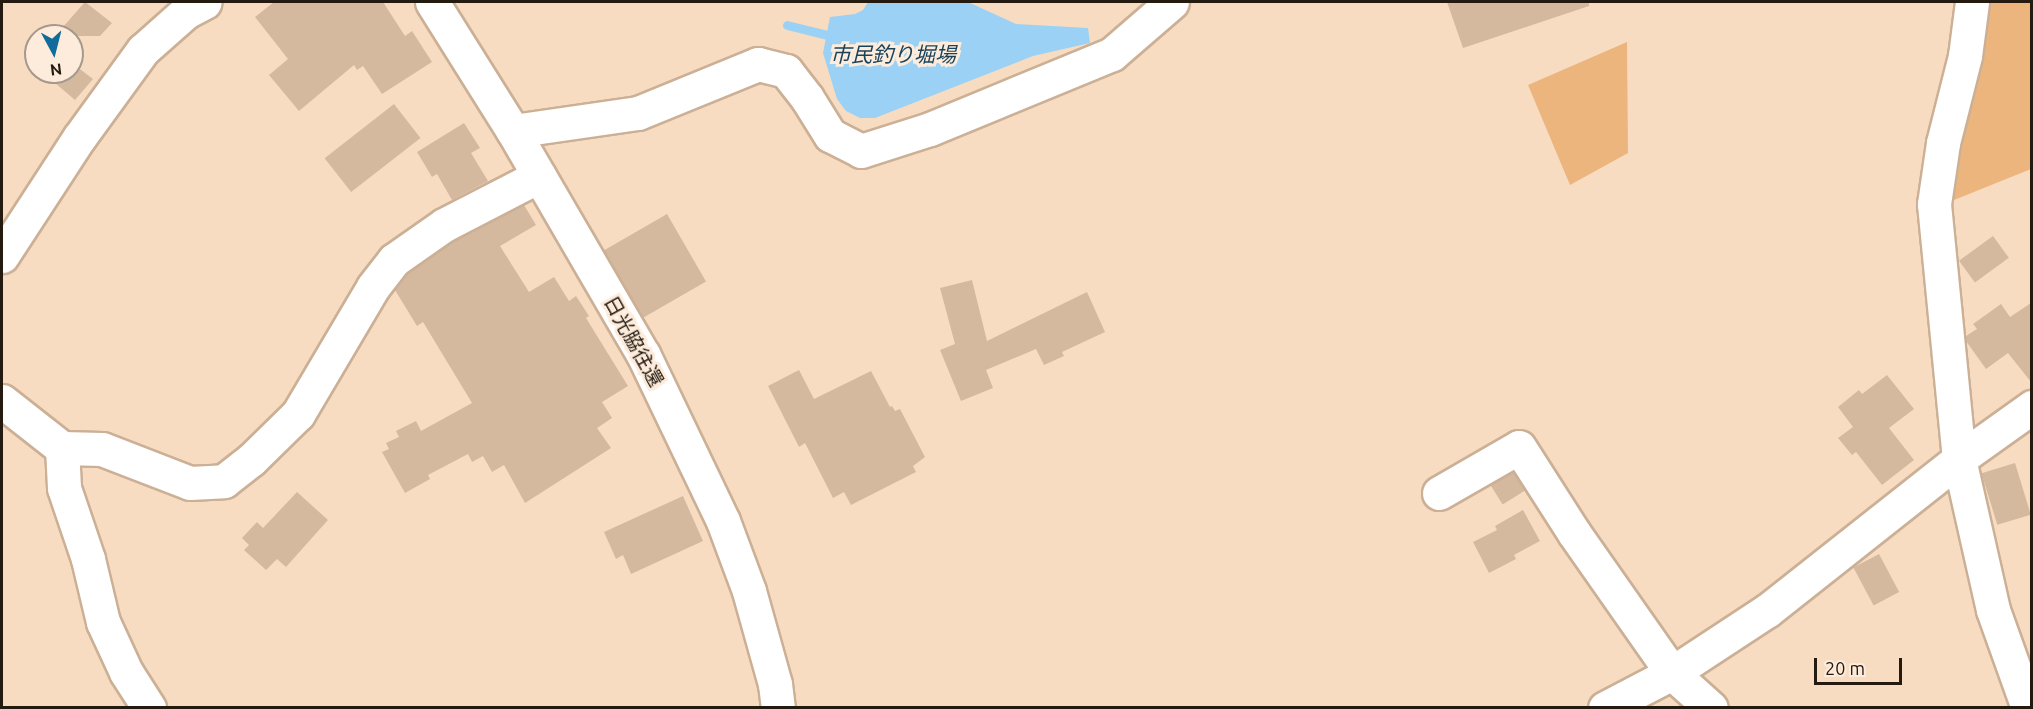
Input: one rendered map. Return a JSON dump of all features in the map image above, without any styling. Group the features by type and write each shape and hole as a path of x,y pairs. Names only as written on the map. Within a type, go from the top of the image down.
{"main road":[{"path":"2,256 79,138 143,50 186,12 205,2"},
{"name":"日光脇往還","path":"432,2 513,131 643,354 723,520 749,591 774,684 778,708"},
{"path":"513,131 638,113 758,64 786,71 807,98 830,135 861,151 930,129 1112,54 1172,2"},
{"path":"1972,2 1965,56 1943,143 1934,204 1959,459 1993,610 2028,708"},
{"path":"2,401 62,448 102,449 190,483 224,481 251,460 298,414 373,287 394,260 444,225 539,176"},
{"path":"1605,708 1672,673 1768,610 1959,459 2031,407"},
{"path":"1439,493 1519,447 1574,533 1672,673 1711,708"},
{"path":"62,448 64,488 88,559 103,622 126,672 149,708"}],"shaded area":[{"path":"1986,2 2031,2 2031,169 1954,200 1944,199 1958,143 1977,87"},
{"path":"1627,42 1628,153 1570,185 1528,85"}],"water":[{"name":"市民釣り堀場","path":"868,2 968,2 1016,24 1088,28 1090,43 1033,56 875,118 860,118 846,111 837,99 823,53 830,17 855,14 863,10"}],"building":[{"path":"85,2 112,23 100,36 84,36 84,24 66,24"},
{"path":"274,2 383,2 405,36 412,31 432,62 382,94 363,66 357,70 354,65 299,111 269,75 288,59 255,17"},
{"path":"1447,2 1589,2 1589,6 1463,48"},
{"path":"84,72 93,79 75,100 56,84 84,84"},
{"path":"394,104 420,138 351,192 325,158"},
{"path":"464,123 480,148 471,153 488,181 452,200 437,174 432,177 417,152"},
{"path":"524,205 536,225 500,246 529,292 554,277 569,301 576,296 589,316 586,318 628,386 602,402 612,418 597,428 611,448 525,503 504,465 492,472 483,456 472,462 468,454 428,475 430,479 405,493 382,452 389,449 386,443 399,437 396,431 416,421 421,431 472,403 423,322 417,326 395,290 407,274 454,241"},
{"path":"667,214 706,282 643,318 604,250"},
{"path":"1993,236 2009,258 1975,283 1959,261"},
{"path":"972,280 987,341 1087,292 1105,332 1062,352 1064,356 1044,365 1036,349 986,370 993,388 961,401 940,350 955,344 940,288"},
{"path":"2031,303 2031,382 2008,353 1986,369 1966,341 1966,336 1977,329 1973,324 2001,304 2010,317"},
{"path":"799,370 814,399 871,371 890,407 892,406 895,411 900,409 925,457 913,466 916,472 851,505 844,492 833,498 805,443 799,447 768,386"},
{"path":"1887,375 1914,409 1889,428 1914,460 1882,485 1856,452 1852,455 1838,438 1853,427 1838,407 1859,390 1862,394"},
{"path":"2015,463 2031,515 1997,525 1982,473"},
{"path":"1513,472 1525,491 1503,504 1491,486"},
{"path":"297,492 328,520 286,567 277,559 266,570 244,550 249,545 242,538 257,522 263,528"},
{"path":"683,496 703,541 631,574 623,555 616,559 604,532"},
{"path":"1523,510 1540,541 1514,555 1516,559 1489,573 1473,542 1497,530 1495,526"},
{"path":"1879,554 1899,592 1874,606 1853,568"}],"waterway":[{"path":"787,25 827,35"}]}
